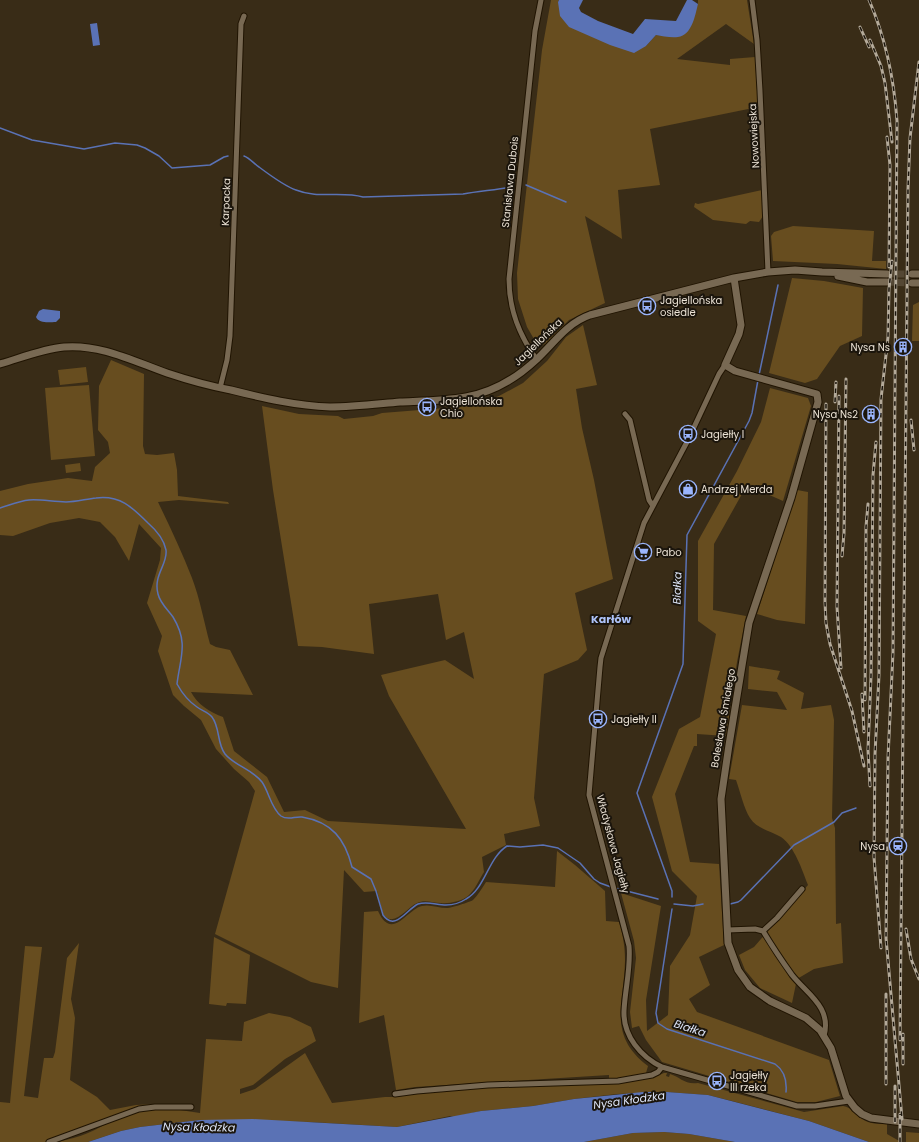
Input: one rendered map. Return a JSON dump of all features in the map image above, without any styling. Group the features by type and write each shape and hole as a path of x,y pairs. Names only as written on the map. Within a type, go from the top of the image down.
{"street":[{"name":"Stanisława Dubois","path":"537,360 523,338 514,317 509,292 509,279 534,38 541,0"},
{"name":"Nowowiejska","path":"752,0 757,40 760,90 768,272"},
{"name":"Karpacka","path":"220,388 227,360 230,336 241,24 244,16"},
{"name":"Jagiellońska","path":"0,364 56,348 93,348 115,353 186,379 220,388 296,404 327,407 458,398 482,393 506,382 537,360 566,329 580,319 590,315 734,278 768,272 795,270 887,274"},
{"name":"Jagiellońska","path":"822,272 867,282 887,282"},
{"name":"Władysława Jagiełły","path":"734,278 741,325 739,334 688,440 644,523 601,658 589,795 616,891 629,946 630,962 624,1011 630,1037 638,1050 650,1061 662,1067 797,1106 815,1106 849,1101"},
{"name":"Bolesława Śmiałego","path":"725,365 735,371 817,394 818,402 791,498 749,623 722,786 722,823 728,943 738,970 750,987 770,1001 806,1018 820,1030 831,1048 844,1091 849,1101"},
{"path":"625,414 630,420 649,500 653,506"},
{"path":"762,931 777,918 802,889"},
{"path":"727,930 755,929 762,931 792,975 812,995 820,1006 825,1020 826,1028 824,1036"},
{"path":"395,1094 488,1085 618,1081 652,1075 658,1072 662,1067"},
{"path":"849,1101 858,1111 871,1118 919,1124"},
{"path":"49,1142 140,1109 155,1107 191,1107"}],"shaded area":[{"path":"551,0 559,0 558,2 646,46 656,35 678,37 698,4 698,0 747,0 754,44 726,24 677,59 730,65 730,59 755,57 758,107 650,129 660,185 618,190 622,239 585,216 605,303 569,320 545,344 538,346 527,327 518,299 517,273 542,50"},
{"path":"762,190 763,216 759,222 750,221 746,224 713,220 694,207 695,203 698,204"},
{"path":"793,226 874,231 872,261 886,261 886,269 837,264 773,261 771,236 774,232"},
{"path":"792,278 824,281 863,288 862,336 840,346 817,379 805,383 769,373"},
{"path":"919,302 919,341 912,341 913,305"},
{"path":"583,325 597,385 576,389 582,428 594,480 613,579 575,593 587,650 578,660 544,674 534,798 540,826 504,834 506,845 482,857 484,872 473,891 465,898 448,903 426,901 420,902 413,905 400,916 392,919 387,918 383,914 377,891 364,892 344,870 338,988 311,982 215,934 255,791 249,782 234,769 216,749 201,720 173,695 158,651 162,636 147,603 160,560 161,548 139,524 129,561 115,537 100,522 79,518 50,523 13,536 0,535 0,491 28,484 68,478 92,481 95,467 110,453 108,442 98,430 99,386 111,360 144,374 143,446 145,454 157,455 174,453 177,470 178,496 228,502 229,504 179,500 158,502 195,586 210,644 230,650 253,695 191,692 205,708 223,717 234,751 267,777 284,812 305,810 328,821 466,829 389,696 381,675 445,660 474,679 464,632 446,640 438,594 369,604 374,654 322,647 298,646 273,490 262,406 299,414 338,416 344,419 373,416 382,413 445,408 480,403 499,396 523,383 547,361 566,337"},
{"path":"86,367 88,382 60,385 58,370"},
{"path":"89,385 95,456 51,460 45,388"},
{"path":"770,388 808,398 811,406 783,501 747,485 714,544 713,610 746,616 737,662 726,736 697,734 697,746 694,746 675,794 690,862 719,864 724,945 699,957 710,985 689,999 697,1012 829,1060 840,1096 816,1102 797,1102 662,1062 646,1040 639,1026 632,1028 630,1012 636,958 634,941 621,893 661,906 646,1000 647,1031 668,1015 670,966 690,935 697,896 672,871 652,797 679,729 700,717 716,634 698,621 698,541 737,471 761,422"},
{"path":"80,463 81,471 66,473 65,465"},
{"path":"797,490 808,492 805,624 777,620 757,614"},
{"path":"749,666 780,671 777,679 804,693 801,709 831,705 834,720 832,818 835,828 836,924 841,923 843,963 814,969 797,979 792,1003 760,988 745,970 739,955 754,947 808,885 798,859 786,841 753,822 746,810 736,780 729,779 742,705 787,710 777,692 748,689"},
{"path":"557,851 605,891 606,921 619,922 624,941 625,956 621,1005 622,1031 627,1043 635,1054 648,1066 646,1073 620,1078 609,1078 609,1075 415,1087 396,1090 384,1015 359,1023 364,912 378,911 383,920 389,924 394,924 416,908 422,906 428,905 447,908 471,901 477,896 486,882 555,887"},
{"path":"214,937 250,955 246,1004 227,1003 226,1006 209,1004"},
{"path":"79,943 71,999 75,1018 70,1080 97,1097 110,1110 136,1105 157,1104 138,1107 123,1112 84,1130 46,1142 0,1142 0,1102 10,1103 25,946 42,947 24,1096 38,1098 44,1058 53,1058 55,1052 67,958"},
{"path":"269,1013 290,1017 311,1027 316,1041 285,1059 253,1085 240,1089 240,1094 255,1089 305,1053 332,1103 492,1087 622,1083 652,1078 667,1073 666,1076 669,1077 670,1074 674,1075 686,1082 698,1083 804,1112 843,1106 851,1109 865,1121 887,1124 887,1134 901,1142 869,1142 809,1121 708,1095 667,1092 617,1094 533,1106 481,1111 397,1127 310,1122 200,1120 140,1127 121,1131 88,1142 58,1142 85,1134 121,1117 142,1110 164,1109 200,1113 206,1039 242,1041 244,1022"},
{"path":"664,1132 689,1134 735,1142 584,1142 633,1133"},
{"path":"906,1132 919,1133 919,1142 906,1142"}],"water":[{"path":"559,0 583,0 579,8 581,12 598,21 633,34 645,19 676,21 687,0 692,0 698,4 696,14 687,33 678,37 656,35 646,46 634,53 610,45 569,27 560,16"},
{"path":"97,23 100,45 93,46 90,24"},
{"path":"43,309 60,311 60,318 56,322 40,321 36,317 39,311"},
{"name":"Nysa Kłodzka","path":"643,1092 708,1095 809,1121 869,1142 735,1142 689,1134 664,1132 633,1133 584,1142 88,1142 121,1131 140,1127 200,1120 253,1119 397,1127 481,1111"}],"waterway":[{"path":"0,128 32,140 84,149 115,143 137,145 159,156 172,168 210,165 228,156"},
{"path":"244,156 288,186 304,193 321,195 355,195 363,197 463,194 511,187"},
{"path":"526,185 566,202"},
{"name":"Białka","path":"759,375 778,285"},
{"name":"Białka","path":"672,897 672,891 637,793 683,664 687,535 749,421 752,413 758,380"},
{"path":"0,508 29,500 74,502 96,498 112,498 131,507 154,529 162,538 166,550 165,560 157,581 158,594 162,603 173,617 181,635 182,650 177,684 191,702 212,717 215,721 222,750 229,758 262,782 272,804 281,816 286,818 302,817 312,819 336,833 345,848 352,867 371,879 383,915 387,920 392,921 401,918 418,904 425,903 449,905 459,903 466,899 478,888 495,858 507,846 520,847 543,845 558,848 580,863 594,879 611,887"},
{"path":"730,904 741,900 794,845 834,822 842,813 856,808"},
{"path":"615,888 658,899"},
{"path":"674,904 693,906 703,904"},
{"name":"Białka","path":"672,909 656,1013 658,1023 667,1029 775,1064 785,1076 786,1092"}],"tunnel":[{"path":"887,274 912,274"},
{"path":"887,282 912,283"}],"railway":[{"path":"869,0 885,44 894,90 897,121 893,652 888,758 886,938 902,1119"},
{"path":"860,27 869,47"},
{"path":"870,40 881,66 885,83 892,142"},
{"path":"900,1040 908,189 910,138 919,62"},
{"path":"887,137 890,165 889,267"},
{"path":"881,948 874,857 875,754 879,675 881,399 888,337 889,289 892,261"},
{"path":"842,556 844,533 846,379"},
{"path":"835,402 836,382"},
{"path":"839,396 837,607 841,668"},
{"path":"826,404 826,623 830,644 852,711 864,766"},
{"path":"911,420 914,450"},
{"path":"870,786 868,750 871,676 873,475 876,442"},
{"path":"865,700 866,527 868,504"},
{"path":"862,694 864,732"},
{"path":"906,929 911,959 919,979"},
{"path":"886,994 886,1084"},
{"path":"903,1034 903,1064"},
{"path":"895,1086 895,1122"},
{"path":"900,1114 900,1142"}],"place":[{"name":"Jagiellońska osiedle","path":"647,306"},
{"name":"Nysa Ns","path":"903,347"},
{"name":"Jagiellońska Chio","path":"427,407"},
{"name":"Nysa Ns2","path":"871,414"},
{"name":"Jagiełły I","path":"688,434"},
{"name":"Andrzej Merda","path":"688,489"},
{"name":"Pabo","path":"643,552"},
{"name":"Jagiełły II","path":"598,719"},
{"name":"Nysa","path":"898,846"},
{"name":"Jagiełły III rzeka","path":"717,1081"}],"district":[{"name":"Karłów","path":"611,619"}]}
